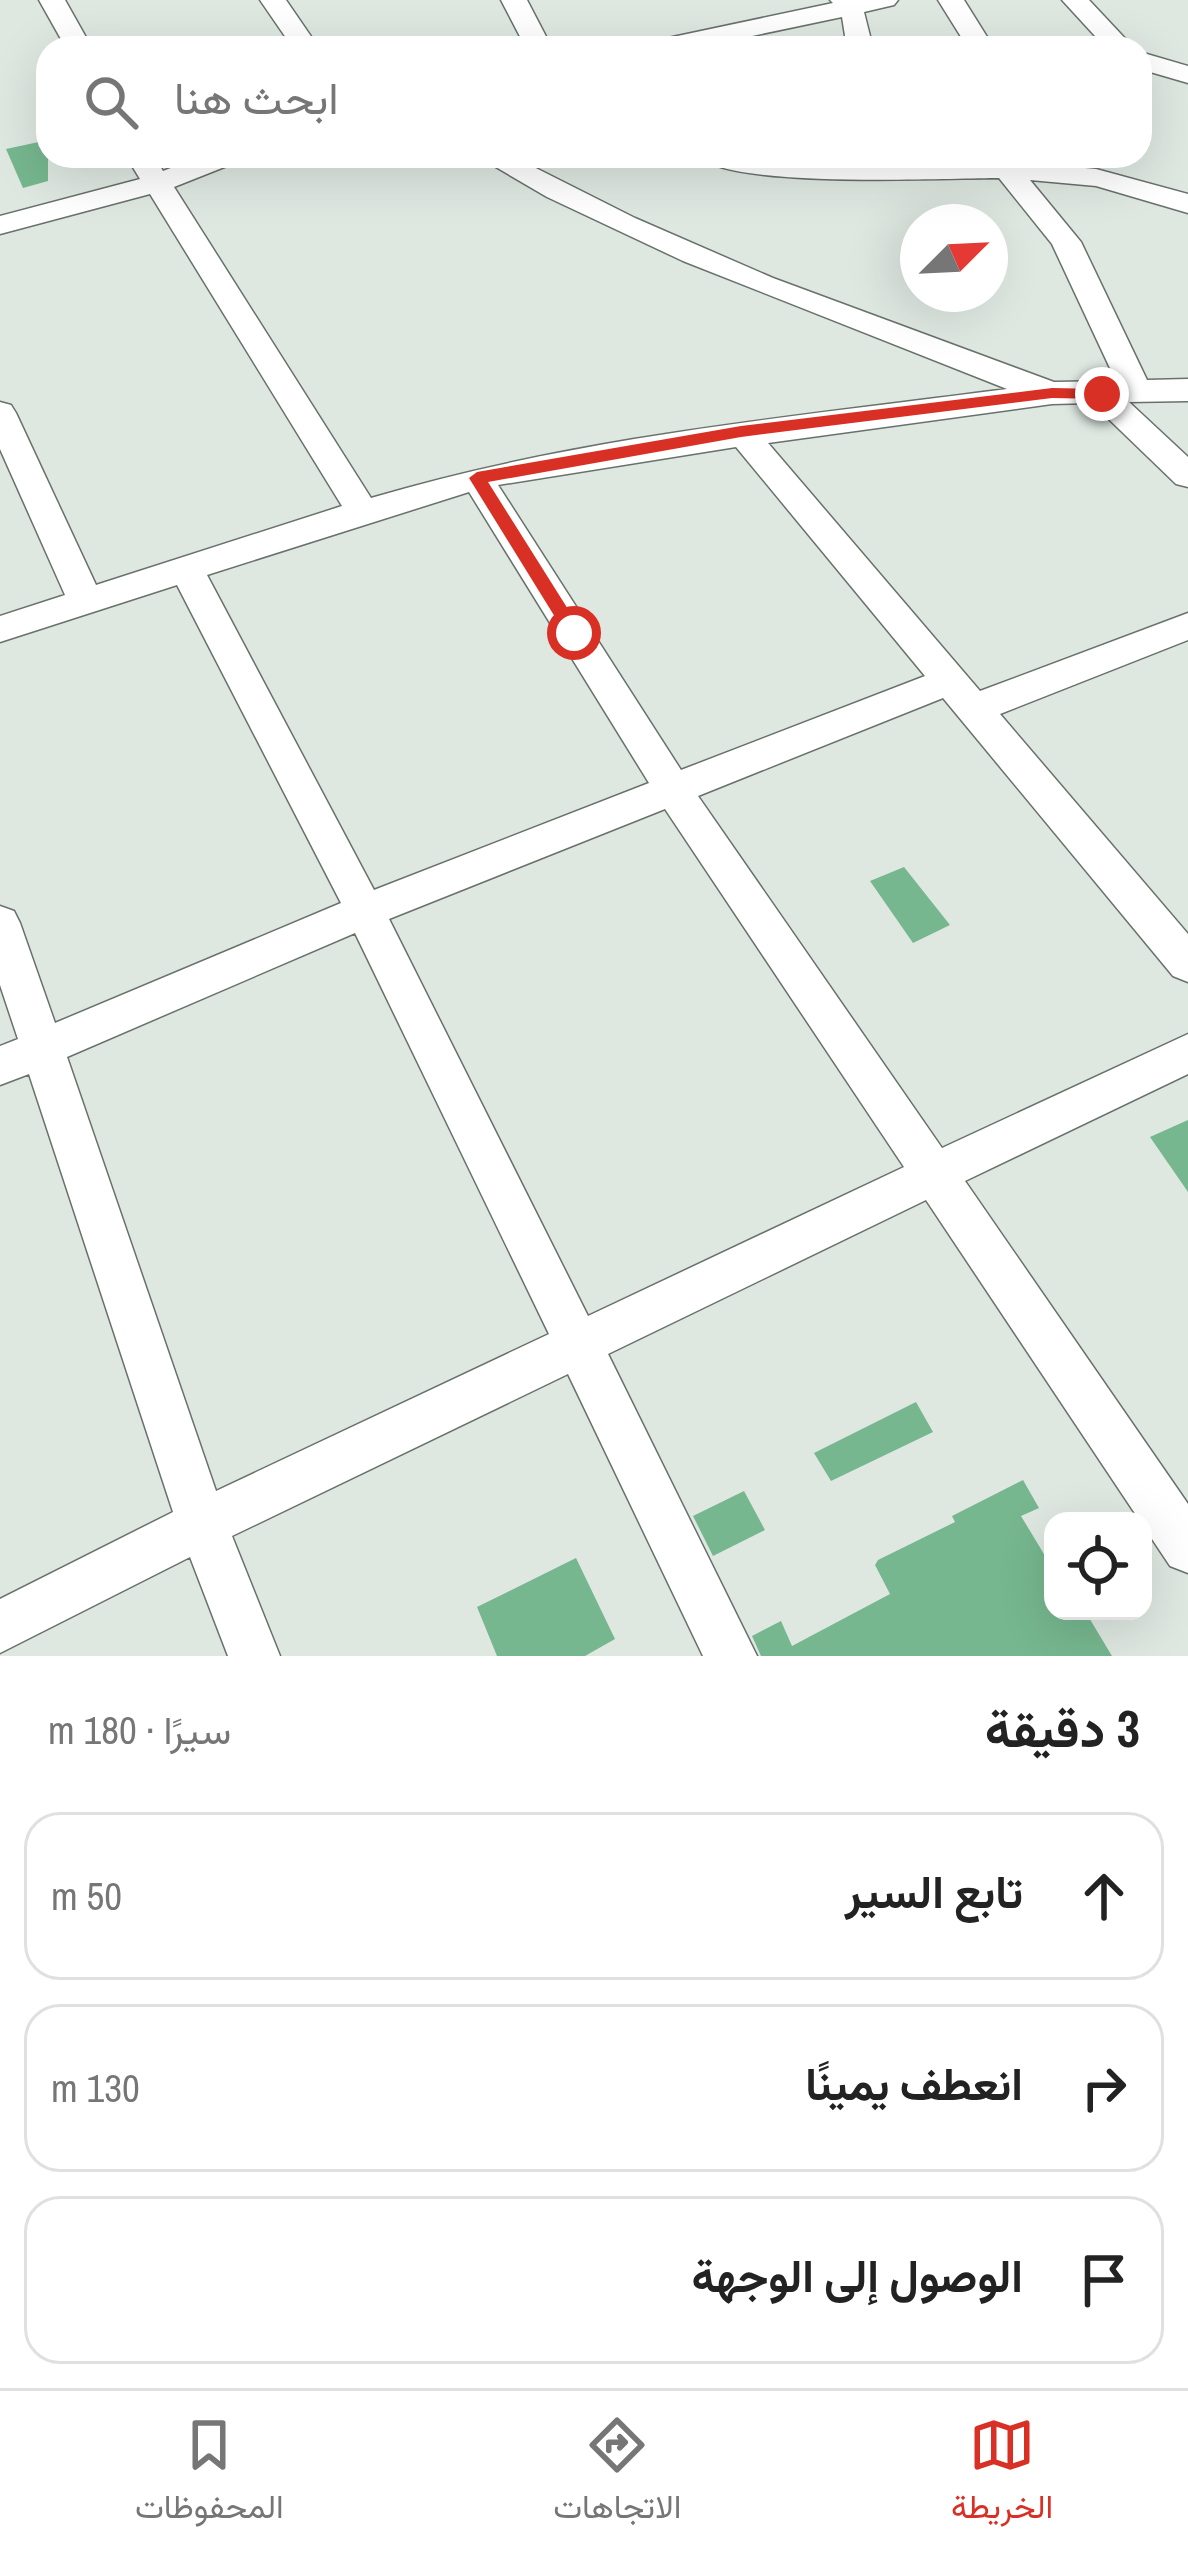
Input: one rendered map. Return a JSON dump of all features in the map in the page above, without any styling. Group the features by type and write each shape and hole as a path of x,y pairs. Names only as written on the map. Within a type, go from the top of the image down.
{"street":[{"path":"52,0 72,36"},
{"path":"273,0 297,36"},
{"path":"514,0 533,36"},
{"path":"710,36 847,4 885,0"},
{"path":"951,0 974,36"},
{"path":"1075,0 1110,36"},
{"path":"847,4 860,36"},
{"path":"1152,64 1188,75"},
{"path":"514,168 634,230 870,330 1052,393"},
{"path":"822,168 858,172 953,168"},
{"path":"1002,168 1066,242 1137,393"},
{"path":"1018,168 1144,184 1188,204"},
{"path":"0,225 147,170 363,512"},
{"path":"0,628 477,478 741,432 1052,393 1188,390"},
{"path":"1102,394 1188,476"},
{"path":"0,413 86,602"},
{"path":"741,432 1188,964"},
{"path":"477,478 672,788 1188,1547"},
{"path":"186,568 364,910 731,1656"},
{"path":"0,1066 364,910 672,788 1188,626"},
{"path":"0,923 202,1524 254,1656"},
{"path":"0,1627 202,1524 1188,1053"}],"building":[{"path":"36,143 36,168 48,168 48,181 23,188 6,149"},
{"path":"904,867 950,925 913,943 870,881"},
{"path":"1188,1120 1188,1192 1150,1137"},
{"path":"916,1402 933,1432 831,1481 814,1453"},
{"path":"1023,1480 1039,1508 1021,1516 1044,1554 1044,1620 1090,1620 1112,1656 761,1656 752,1636 781,1621 792,1646 890,1594 875,1565 878,1560 955,1522 952,1516"},
{"path":"744,1491 765,1530 713,1556 693,1516"},
{"path":"576,1558 615,1639 585,1656 497,1656 477,1607"}],"route":[{"path":"574,633 477,478 741,432 1052,393 1102,394"}]}
